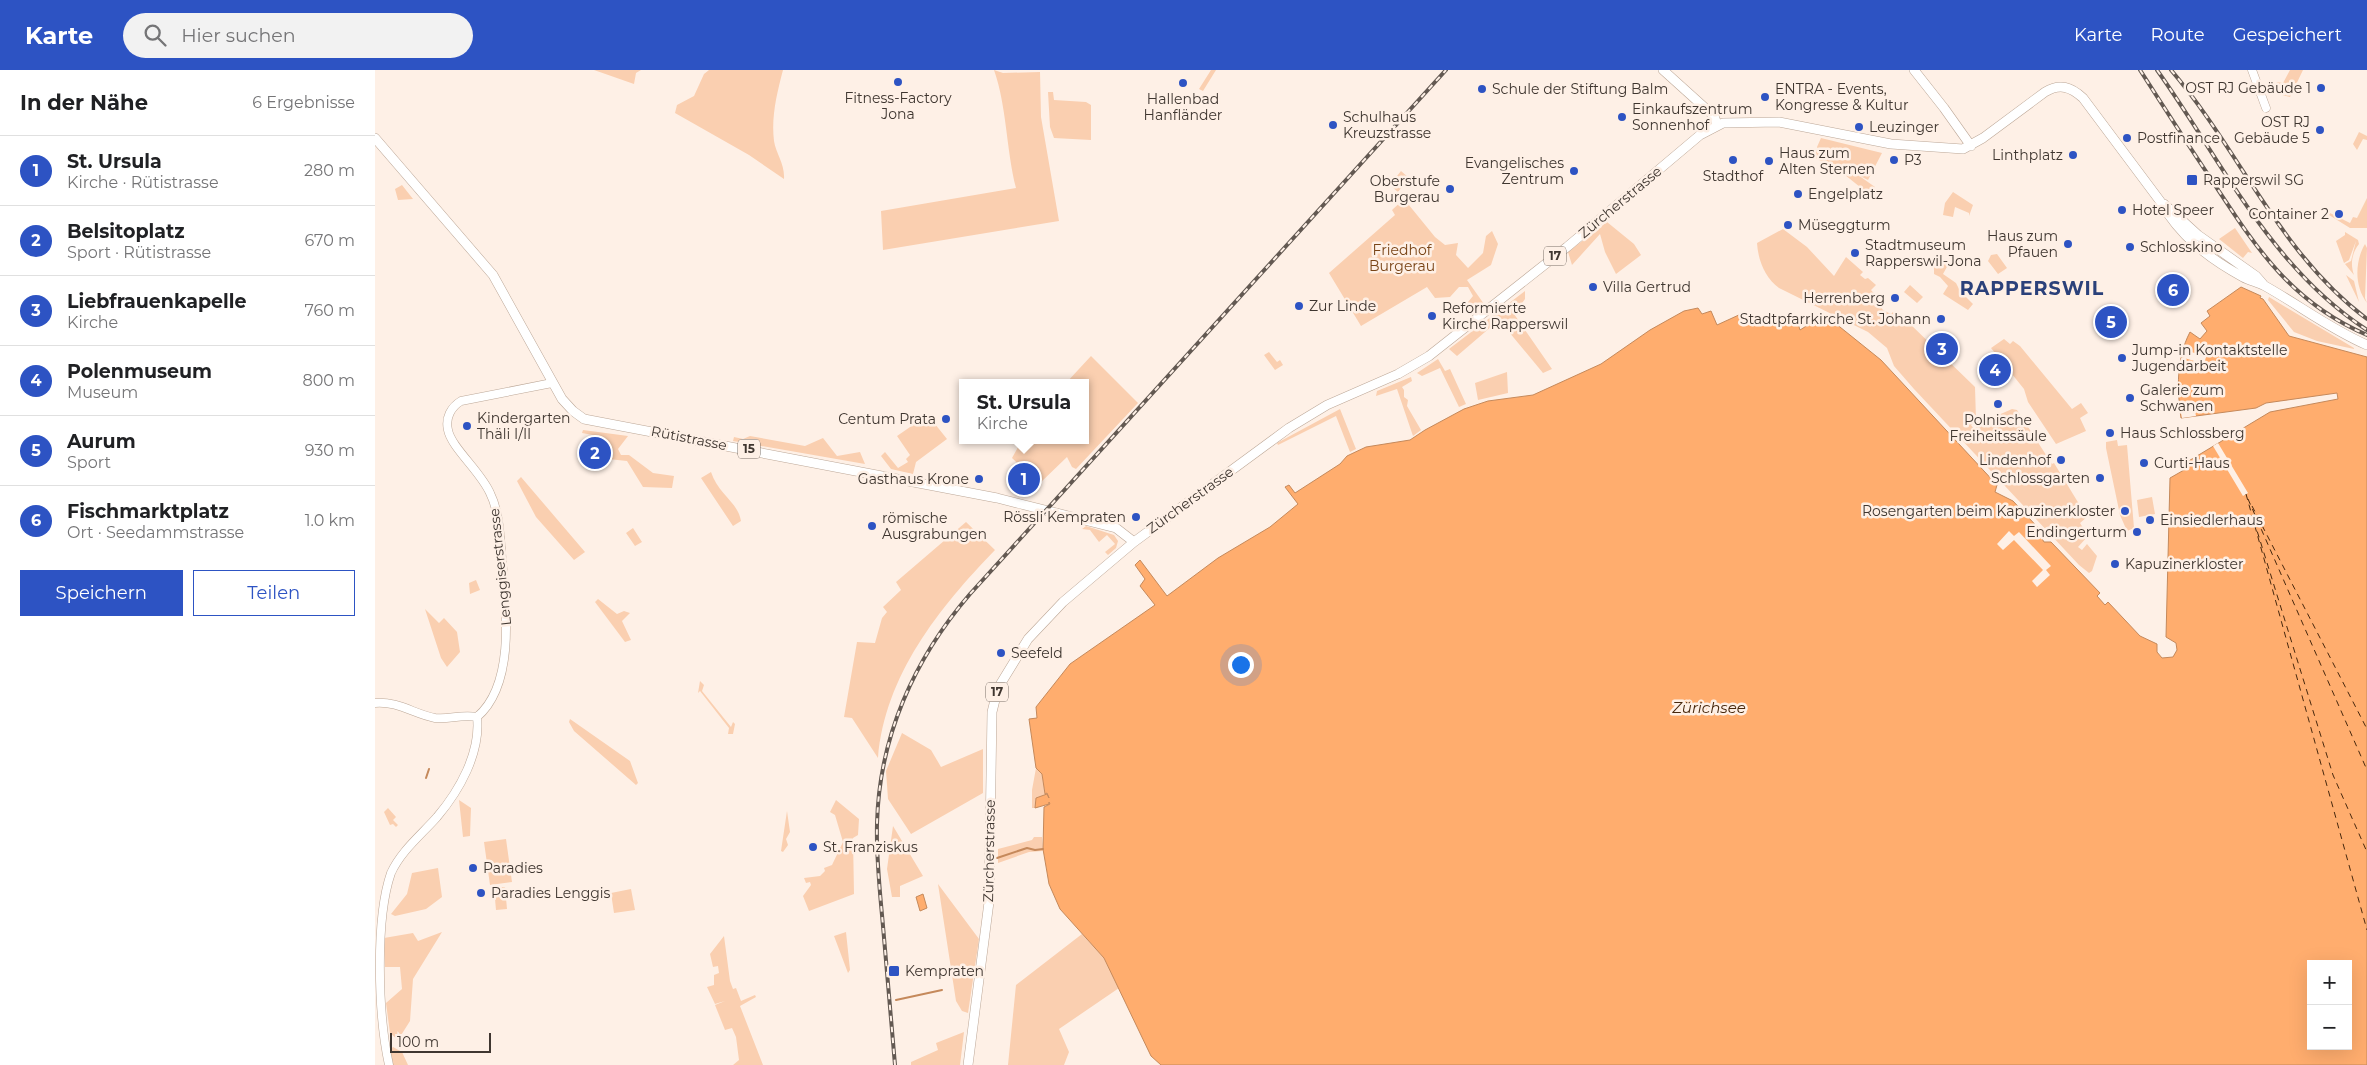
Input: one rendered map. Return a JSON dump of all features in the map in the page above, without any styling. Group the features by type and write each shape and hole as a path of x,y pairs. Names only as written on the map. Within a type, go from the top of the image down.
{"main road":[{"path":"1663,70 1714,116 1717,124 1734,121 1779,122 1900,145 1955,150 1971,146 2045,92 2055,88 2067,87 2083,98 2160,201 2173,222 2203,252 2244,278 2263,285 2329,326 2367,345"},
{"path":"1915,70 1971,146"},
{"name":"Zürcherstrasse","path":"968,1065 989,902 990,742 992,712 999,688 1028,639 1063,602 1134,542 1289,428 1327,405 1398,374 1429,356 1560,252 1700,135 1717,124"},
{"name":"Rütistrasse","path":"375,138 493,275 514,310 534,352 552,383 567,406 578,415 592,422 638,428 990,496 1116,528 1134,542"},
{"path":"2160,201 2211,245 2256,276 2263,285"}],"street":[{"path":"2252,70 2266,108"},
{"name":"Lenggiserstrasse","path":"477,717 489,706 505,651 507,615 500,542 495,506 490,492 482,477 448,433 447,420 455,406 468,399 552,383"},
{"path":"375,703 384,702 408,708 434,718 459,715 477,717 477,743 459,784 443,810 394,867 382,897 379,930 379,971 382,1018 389,1065"}],"green space":[{"path":"594,70 641,70 636,73 634,84"},
{"path":"709,70 783,70 775,105 773,132 784,179 749,155 675,113 677,105 694,96 704,74"},
{"path":"994,70 1003,73 1040,72 1041,117 1059,221 883,250 881,211 1016,188 1002,99"},
{"path":"1211,70 1216,70 1203,91 1199,89"},
{"path":"2290,70 2303,70 2290,97 2278,94 2274,89 2277,82 2283,83"},
{"path":"1048,92 1053,92 1054,100 1086,102 1091,105 1091,140 1054,138 1050,127"},
{"path":"2359,132 2367,136 2367,140 2363,139 2357,150 2353,144"},
{"path":"1821,138 1882,153 1868,180 1858,175 1875,187 1870,195 1845,175 1807,153 1811,148 1819,151 1817,147"},
{"path":"1401,171 1409,178 1398,192 1392,187 1393,181"},
{"path":"402,185 413,199 398,200 395,189"},
{"path":"1953,192 1973,205 1969,216 1969,213 1955,207 1953,217 1943,215 1945,203"},
{"path":"2367,198 2367,228 2350,228 2329,215 2330,213 2350,223 2353,217 2357,218"},
{"name":"Friedhof Burgerau","path":"1404,199 1435,237 1445,245 1458,243 1456,255 1468,268 1483,253 1486,236 1492,231 1498,244 1491,265 1467,280 1484,304 1471,315 1467,307 1449,307 1468,302 1473,296 1468,287 1459,287 1450,297 1435,298 1427,287 1361,326 1329,273 1395,215 1392,210"},
{"path":"1607,222 1634,244 1641,255 1616,274 1605,252 1600,234 1572,265 1568,252"},
{"path":"2235,228 2252,253 2248,252 2243,258 2219,239"},
{"path":"1783,229 1807,247 1834,276 1846,257 1863,272 1860,275 1865,279 1868,278 1876,285 1871,290 1878,298 1876,301 1883,310 1891,314 1893,312 1901,321 1904,319 1908,322 1975,387 1976,420 1971,425 1974,429 1993,416 2012,409 2017,410 2052,464 2054,463 2087,517 2080,523 2088,536 2078,547 2082,550 2087,544 2097,556 2092,571 2089,573 2079,565 1914,389 1894,366 1887,348 1868,332 1774,284 1763,268 1757,243"},
{"path":"2345,232 2358,240 2359,244 2352,259 2354,275 2345,264 2351,261 2356,241 2349,260 2344,263 2336,241 2345,235"},
{"path":"2365,244 2367,248 2365,298 2367,303 2360,289 2357,274 2359,258"},
{"path":"1997,254 2007,268 1998,274 1988,261 1991,255"},
{"path":"1933,257 1948,265 1943,274 1956,283 1960,291 1973,304 1968,310 1943,294 1948,286 1940,277 1934,274 1934,268 1929,264"},
{"path":"2346,275 2354,281 2359,302"},
{"path":"1910,285 1923,297 1917,303 1904,292"},
{"path":"1525,291 1525,299 1514,314 1552,369 1543,373 1499,320 1457,356 1449,349"},
{"path":"2269,297 2354,349 2317,341 2294,332 2268,300"},
{"path":"2004,339 2010,344 2013,341 2020,346 2072,409 2081,403 2088,413 2080,418 2086,431 2056,444 2028,402 2024,389 1991,348"},
{"path":"1269,352 1277,362 1280,360 1283,365 1275,370 1264,355"},
{"path":"1091,356 1138,403 1076,469 1072,467 1067,457 1039,484 1012,458 1020,444 1089,444 1089,379 1070,379"},
{"path":"1438,359 1445,371 1450,369 1466,404 1459,407 1440,368 1422,376 1417,373"},
{"path":"1507,372 1508,393 1478,400 1475,383"},
{"path":"1411,377 1412,381 1402,387 1404,397 1408,400 1407,406 1421,430 1413,436 1397,389 1376,396 1377,391"},
{"path":"1340,409 1356,449 1350,452 1336,416 1278,445 1277,443"},
{"path":"931,419 947,439 916,462 913,474 891,469 881,456 885,452 898,468 908,462 906,459 910,455 897,436 913,425 923,426"},
{"path":"583,430 628,436 618,449 621,455 629,455 653,473 674,476 672,488 643,487 627,461 608,459 598,436 582,433"},
{"path":"750,436 805,446 823,438 837,456 860,452 865,464 733,441 734,437 743,439"},
{"path":"597,437 607,462 593,468 582,444"},
{"path":"2117,440 2118,446 2127,445 2134,528 2127,531 2120,515 2106,448 2106,442"},
{"path":"711,472 718,486 739,514 741,521 733,526 701,478"},
{"path":"521,477 585,552 574,560 536,517 517,481"},
{"path":"2152,497 2155,514 2139,517 2137,500"},
{"path":"966,522 995,550 935,619 903,671 891,699 883,728 878,758 852,718 844,717 857,642 875,643 882,618 887,612 883,607 901,590 896,582"},
{"path":"1086,526 1114,535 1118,541 1116,548 1108,555 1105,552 1115,544 1107,535 1099,542 1090,530 1082,529"},
{"path":"633,528 642,542 635,546 626,533"},
{"path":"476,580 480,590 470,594 469,583"},
{"path":"598,599 617,614 624,611 630,613 622,621 631,640 625,642 595,602"},
{"path":"425,609 439,623 444,618 457,632 460,652 447,667 441,658"},
{"path":"700,681 704,685 702,691 731,727 733,722 735,724 733,734 728,734 729,728 700,691 698,693"},
{"path":"570,719 630,761 638,783 636,785 574,731 569,722"},
{"path":"902,733 931,750 941,767 983,749 983,793 911,834 888,799 886,771"},
{"path":"1036,768 1042,774 1045,795 1036,798 1035,808 1032,808 1032,790"},
{"path":"459,800 471,808 470,836 463,837"},
{"path":"836,800 859,819 858,835 853,838 854,894 809,911 803,896 811,885 810,882 806,883 804,878 820,876 825,871 824,868 832,865 843,842 835,815 830,812"},
{"path":"388,808 396,817 393,820 398,825 396,827 393,824 390,825 384,812"},
{"path":"787,811 790,832 786,839 788,845 783,852 781,851"},
{"path":"893,826 923,876 900,886 900,897 892,897 887,869"},
{"path":"1034,837 1042,837 1043,851 1029,852 998,863 998,849 1032,840"},
{"path":"506,839 512,882 490,885 484,842"},
{"path":"438,868 442,897 426,909 395,916 391,914 407,894 412,873"},
{"path":"938,884 979,939 968,1013 962,1011 956,1001"},
{"path":"505,887 507,909 496,910 494,888"},
{"path":"631,889 635,910 614,913 611,893"},
{"path":"442,932 413,979 410,1021 398,1040 390,1033 386,1003 402,989 400,967 385,967 384,938 413,933 418,941"},
{"path":"846,932 850,970 848,973 834,936"},
{"path":"1082,934 1104,958 1119,988 1059,1029 1069,1052 1064,1065 1008,1065 1016,985"},
{"path":"724,936 730,981 733,989 736,988 741,1001 755,995 756,997 740,1006 763,1065 733,1065 739,1060 736,1037 732,1028 725,1030 715,1005 725,1001 715,1004 707,987 714,985 714,975 719,973 718,966 713,967 710,954"},
{"path":"964,1032 960,1065 911,1065 911,1062 938,1050 936,1043"},
{"path":"393,1047 402,1052 408,1065 393,1065 390,1050"}],"water":[{"name":"Zürichsee","path":"2241,287 2261,296 2260,298 2263,299 2289,336 2367,357 2367,1065 1161,1065 1151,1056 1104,958 1060,909 1049,884 1043,849 1044,807 1050,804 1049,802 1049,804 1035,808 1036,798 1047,794 1049,798 1047,793 1045,794 1042,774 1036,768 1029,719 1037,718 1036,707 1070,664 1155,605 1140,586 1145,579 1135,565 1140,560 1167,596 1218,558 1270,527 1298,504 1285,487 1289,485 1295,493 1340,464 1347,456 1366,447 1410,440 1464,409 1488,401 1533,395 1601,364 1650,330 1684,311 1698,308 1702,314 1711,311 1717,325 1741,314 1751,313 1757,322 1796,317 1800,330 1816,320 1835,323 1881,360 1997,485 1995,492 2013,501 2043,533 2041,537 2044,542 2051,542 2100,593 2097,596 2105,605 2108,602 2140,636 2157,644 2157,652 2162,658 2173,657 2177,650 2176,643 2166,637 2170,478 2184,470 2182,465 2270,412 2338,399 2337,393 2266,403 2256,408 2181,418 2178,385 2180,363 2185,342 2190,332 2200,339 2207,331 2201,323 2210,316 2207,311"},
{"path":"923,894 927,908 920,911 916,897"}],"pier":[{"path":"2183,349 2206,357 2204,364 2181,357 2185,352"},
{"path":"2194,406 2196,416 2182,418 2180,408"},
{"path":"2218,443 2248,493 2243,496 2213,446"},
{"path":"2009,531 2014,536 2019,532 2051,566 2046,570 2050,575 2037,587 2032,581 2043,570 2014,540 2003,550 1997,544"}],"waterway":[{"path":"426,778 429,769"},
{"path":"997,858 1027,848 1043,849"},
{"path":"896,1000 942,990"}],"ferry route":[{"path":"2246,494 2367,930"},
{"path":"2248,499 2367,770"},
{"path":"2252,506 2367,729"},
{"path":"2254,521 2333,775 2367,852"}],"railway":[{"path":"895,1065 877,850 877,824 884,760 903,701 916,672 932,645 970,594 1446,70"},
{"path":"2140,70 2259,249 2295,289 2316,306 2340,322 2367,335"},
{"path":"2157,70 2226,176 2275,244 2302,276 2333,304 2367,330"},
{"path":"2171,70 2196,101 2262,200 2309,264 2336,293 2367,319"}],"place":[{"name":"Fitness-Factory Jona","path":"898,82"},
{"name":"Hallenbad Hanfländer","path":"1183,83"},
{"name":"OST RJ Gebäude 1","path":"2321,88"},
{"name":"Schule der Stiftung Balm","path":"1482,89"},
{"name":"ENTRA - Events, Kongresse & Kultur","path":"1765,97"},
{"name":"Einkaufszentrum Sonnenhof","path":"1622,117"},
{"name":"Schulhaus Kreuzstrasse","path":"1333,125"},
{"name":"Leuzinger","path":"1859,127"},
{"name":"OST RJ Gebäude 5","path":"2320,130"},
{"name":"Postfinance","path":"2127,138"},
{"name":"Linthplatz","path":"2073,155"},
{"name":"Stadthof","path":"1733,160"},
{"name":"P3","path":"1894,160"},
{"name":"Haus zum Alten Sternen","path":"1769,161"},
{"name":"Evangelisches Zentrum","path":"1574,171"},
{"name":"Rapperswil SG","path":"2192,180"},
{"name":"Oberstufe Burgerau","path":"1450,189"},
{"name":"Engelplatz","path":"1798,194"},
{"name":"Hotel Speer","path":"2122,210"},
{"name":"Container 2","path":"2339,214"},
{"name":"Müseggturm","path":"1788,225"},
{"name":"Haus zum Pfauen","path":"2068,244"},
{"name":"Schlosskino","path":"2130,247"},
{"name":"Stadtmuseum Rapperswil-Jona","path":"1855,253"},
{"name":"Villa Gertrud","path":"1593,287"},
{"name":"Fischmarktplatz","path":"2173,290"},
{"name":"Herrenberg","path":"1895,298"},
{"name":"Zur Linde","path":"1299,306"},
{"name":"Reformierte Kirche Rapperswil","path":"1432,316"},
{"name":"Stadtpfarrkirche St. Johann","path":"1941,319"},
{"name":"Aurum","path":"2111,322"},
{"name":"Liebfrauenkapelle","path":"1942,349"},
{"name":"Jump-in Kontaktstelle Jugendarbeit","path":"2122,358"},
{"name":"Polenmuseum","path":"1995,370"},
{"name":"Galerie zum Schwanen","path":"2130,398"},
{"name":"Polnische Freiheitssäule","path":"1998,404"},
{"name":"Centum Prata","path":"946,419"},
{"name":"Kindergarten Thäli I/II","path":"467,426"},
{"name":"Haus Schlossberg","path":"2110,433"},
{"name":"Belsitoplatz","path":"595,453"},
{"name":"Lindenhof","path":"2061,460"},
{"name":"Curti-Haus","path":"2144,463"},
{"name":"Schlossgarten","path":"2100,478"},
{"name":"Gasthaus Krone","path":"979,479"},
{"name":"St. Ursula","path":"1024,479"},
{"name":"Rosengarten beim Kapuzinerkloster","path":"2125,511"},
{"name":"Rössli Kempraten","path":"1136,517"},
{"name":"Einsiedlerhaus","path":"2150,520"},
{"name":"römische Ausgrabungen","path":"872,526"},
{"name":"Endingerturm","path":"2137,532"},
{"name":"Kapuzinerkloster","path":"2115,564"},
{"name":"Seefeld","path":"1001,653"},
{"name":"St. Franziskus","path":"813,847"},
{"name":"Paradies","path":"473,868"},
{"name":"Paradies Lenggis","path":"481,893"},
{"name":"Kempraten","path":"894,971"}],"district":[{"name":"RAPPERSWIL","path":"2032,288"}]}
